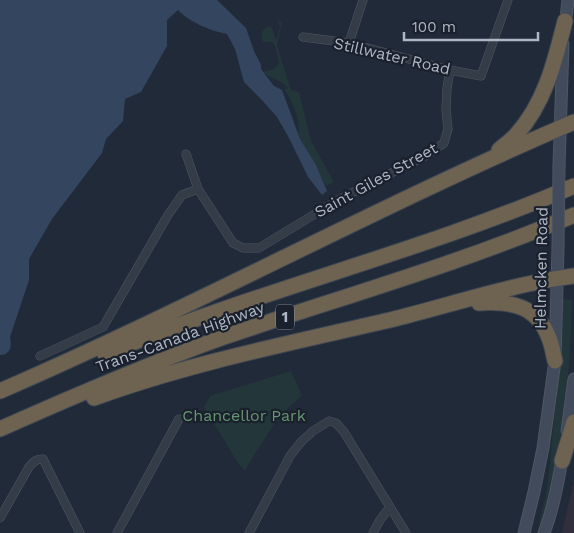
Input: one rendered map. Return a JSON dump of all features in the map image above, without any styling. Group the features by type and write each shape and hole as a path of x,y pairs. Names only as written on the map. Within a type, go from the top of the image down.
{"highway":[{"path":"486,161 516,136 530,117 553,67 565,20"},
{"path":"0,391 486,161 567,125"},
{"name":"Trans-Canada Highway","path":"0,399 79,364 174,326 463,229 574,186"},
{"name":"Trans-Canada Highway","path":"0,428 101,384 167,358 489,249 574,216"},
{"path":"0,436 68,407 129,385 254,351 558,278 574,276"},
{"path":"425,311 491,302 521,307 538,320 544,328 549,338 555,361"},
{"path":"562,462 574,422"}],"main road":[{"name":"Helmcken Road","path":"524,533 543,448 555,361 559,166 567,125 564,39 568,0"},
{"path":"544,533 553,506 562,462 574,379"}],"street":[{"path":"349,43 363,0"},
{"name":"Stillwater Road","path":"303,38 349,43 450,70 481,76 508,0"},
{"name":"Saint Giles Street","path":"198,189 233,243 243,248 259,248 338,200 427,155 444,143 448,129 446,109 450,70"},
{"path":"40,356 104,327 168,215 182,195 198,189 186,154"},
{"path":"117,533 179,419"},
{"path":"248,533 290,456 313,431 329,421 336,423 344,432 406,533"},
{"path":"0,518 28,467 33,462 43,458 80,533"},
{"path":"373,533 390,507"}],"shaded area":[{"path":"574,479 574,533 562,533"}],"green space":[{"path":"277,20 282,22 277,46 291,90 299,92 311,141 334,182 326,186 297,133 299,125 297,115 284,89 288,89 283,83 262,72 274,69 279,63 273,42 263,42 262,37 262,32 269,26 272,28 277,39 280,26"},
{"path":"563,299 572,300 570,356 560,440 542,524 539,523 548,483 562,344"},
{"name":"Chancellor Park","path":"291,371 302,395 278,418 245,471 238,463 204,407 210,396"}],"water":[{"path":"0,0 217,0 246,28 261,69 274,86 282,90 300,139 316,165 327,191 322,195 308,177 277,117 244,82 235,49 227,34 201,25 178,10 167,20 167,46 141,92 125,99 123,121 106,139 102,153 52,219 29,259 29,280 10,337 10,349 0,355"}]}
